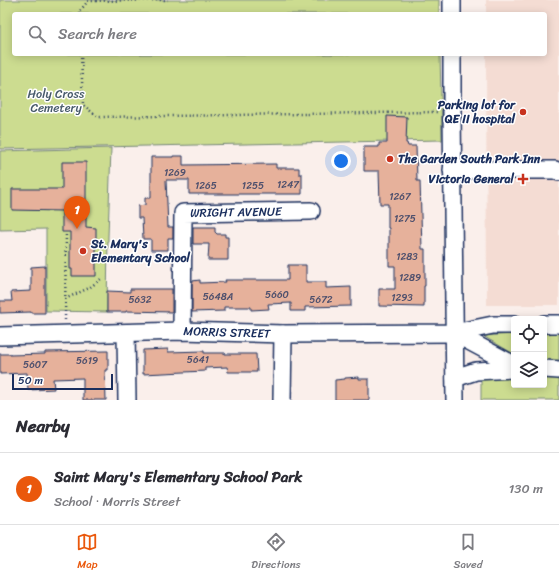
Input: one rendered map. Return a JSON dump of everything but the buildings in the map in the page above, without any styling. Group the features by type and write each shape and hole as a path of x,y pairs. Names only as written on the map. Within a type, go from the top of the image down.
{"street":[{"path":"452,0 452,12"},
{"path":"452,56 455,400"},
{"path":"452,173 555,170 559,172"},
{"path":"452,173 559,176"},
{"name":"WRIGHT AVENUE","path":"182,331 183,213 310,211"},
{"name":"MORRIS STREET","path":"0,336 182,331 283,334 454,333 493,325 511,324"},
{"path":"547,324 559,324"},
{"path":"126,332 128,400"},
{"path":"454,333 511,363"},
{"path":"282,400 283,334"},
{"path":"455,378 476,371 511,369"},
{"path":"547,369 559,370"}],"path":[{"path":"79,12 88,1 168,0"},
{"path":"81,56 83,105 98,117 452,112"},
{"path":"65,308 66,232"},
{"path":"65,299 89,288 101,279"}],"shaded area":[{"name":"Victoria General","path":"486,0 559,0 559,305 487,305 486,56 547,56 547,12 486,12"}],"green space":[{"name":"Holy Cross Cemetery","path":"0,0 439,0 439,12 12,12 12,56 440,56 442,140 0,149"},
{"path":"111,148 107,312 46,311 46,229 0,230 0,151"},
{"path":"559,333 559,360 547,360 547,334"},
{"path":"511,334 511,352 483,336"},
{"path":"511,378 511,388 547,388 547,378 559,378 559,400 481,400 481,380"}],"place":[{"name":"Parking lot for QE II hospital","path":"523,112"},
{"name":"The Garden South Park Inn","path":"390,159"},
{"name":"Victoria General","path":"523,179"},
{"name":"Saint Mary's Elementary School Park","path":"77,229"},
{"name":"St. Mary's Elementary School","path":"83,251"}]}
